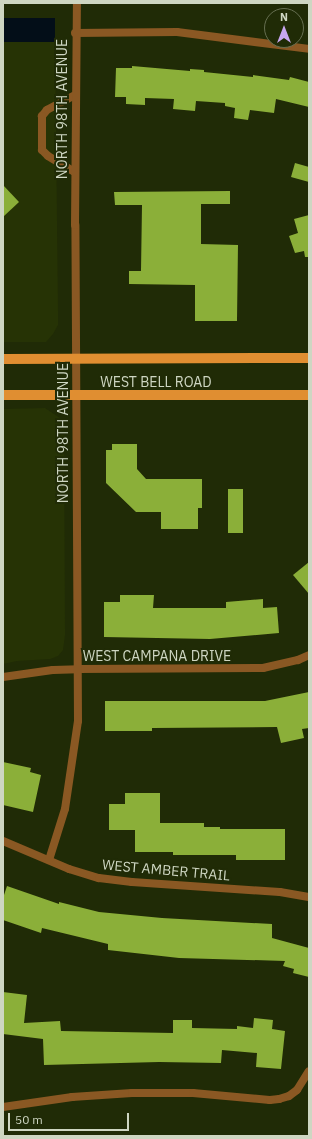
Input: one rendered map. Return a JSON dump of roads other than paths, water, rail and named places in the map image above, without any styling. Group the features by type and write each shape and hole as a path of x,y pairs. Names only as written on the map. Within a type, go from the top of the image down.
{"main road":[{"name":"WEST BELL ROAD","path":"3,359 309,358"},
{"name":"WEST BELL ROAD","path":"3,395 309,396"}],"street":[{"name":"NORTH 98TH AVENUE","path":"49,860 65,810 78,721 76,395 77,3"},
{"path":"76,33 177,32 309,49"},
{"path":"76,95 47,110 42,116 42,150 76,172"},
{"name":"WEST CAMPANA DRIVE","path":"3,677 78,669 263,668 298,660 309,655"},
{"name":"WEST AMBER TRAIL","path":"3,841 83,874 116,881 268,891 309,897"},
{"path":"3,1108 72,1097 132,1093 193,1093 270,1100 279,1099 289,1096 297,1090 309,1071"}]}
